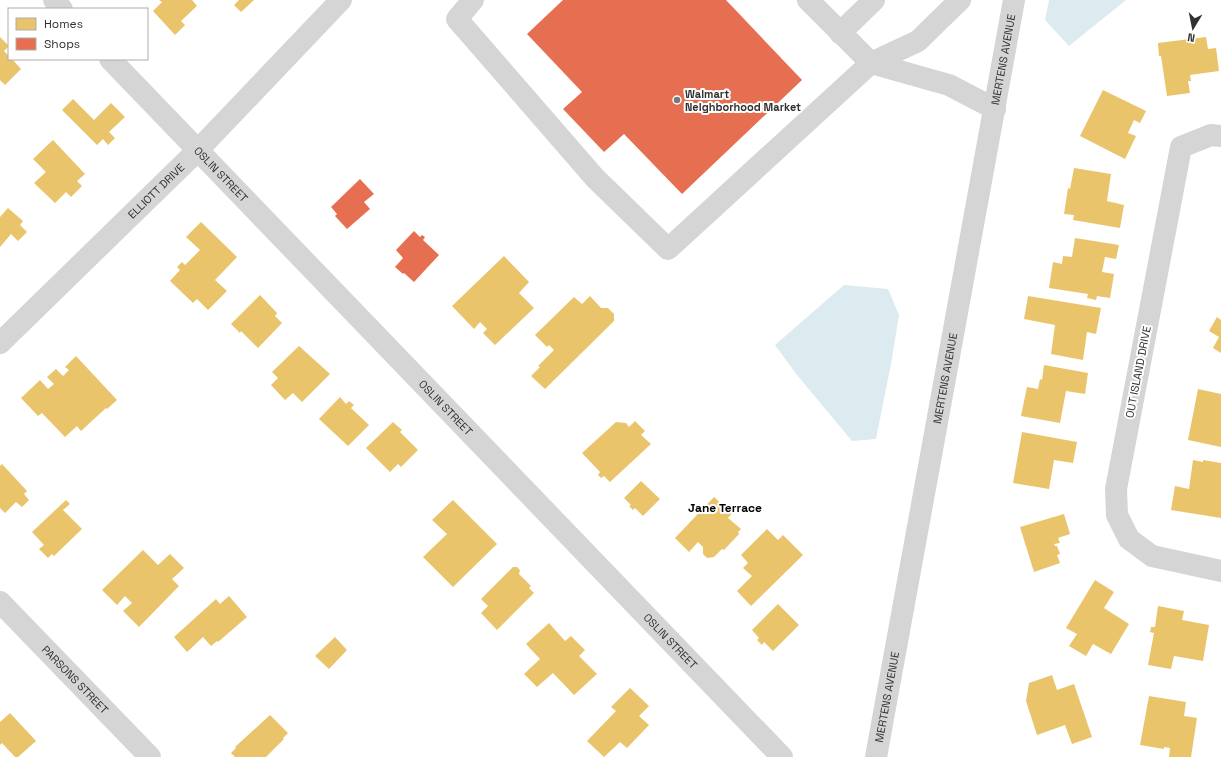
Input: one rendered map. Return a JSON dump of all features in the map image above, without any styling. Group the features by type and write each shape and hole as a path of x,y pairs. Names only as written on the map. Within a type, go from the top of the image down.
{"street":[{"path":"54,0 61,8"},
{"name":"ELLIOTT DRIVE","path":"0,343 197,150 341,0"},
{"path":"473,0 457,19 595,178 668,249 871,63 918,40 960,0"},
{"path":"808,0 871,63 949,85 995,109"},
{"path":"840,33 874,0"},
{"name":"MERTENS AVENUE","path":"876,757 1014,0"},
{"name":"OSLIN STREET","path":"111,60 782,757"},
{"name":"OUT ISLAND DRIVE","path":"1221,136 1211,135 1181,147 1116,489 1117,515 1129,539 1152,556 1221,570"},
{"name":"PARSONS STREET","path":"0,602 150,757"}],"shaded area":[{"path":"1049,0 1126,0 1069,46 1045,20"},
{"path":"844,285 888,289 899,315 876,439 852,441 797,375 775,345"}],"building: Homes":[{"path":"159,0 192,0 197,6 181,21 185,25 175,35 153,11 162,2"},
{"path":"239,0 254,0 241,12 234,5"},
{"path":"0,37 8,45 4,51 8,55 8,60 13,60 21,69 5,85 0,80"},
{"path":"1206,37 1208,49 1216,48 1219,71 1190,75 1191,81 1188,81 1190,93 1167,96 1158,43"},
{"path":"1103,90 1146,111 1140,123 1134,120 1128,133 1136,136 1125,159 1080,136"},
{"path":"73,99 94,120 111,103 125,117 109,132 115,138 108,145 103,139 97,145 62,110"},
{"path":"53,140 85,174 77,181 82,186 71,197 66,192 55,203 34,183 46,172 33,159"},
{"path":"1074,168 1111,174 1107,201 1124,205 1120,228 1073,220 1074,215 1064,214 1068,188 1070,189"},
{"path":"8,208 23,221 20,225 27,232 18,241 11,234 0,247 0,217"},
{"path":"201,222 237,257 215,280 227,291 208,310 197,299 193,303 170,281 180,270 177,267 182,262 185,265 200,250 186,237"},
{"path":"1075,238 1119,245 1116,259 1105,257 1102,272 1114,274 1110,298 1097,296 1096,300 1087,298 1088,294 1049,288 1053,262 1062,264 1063,256 1072,257"},
{"path":"504,256 529,282 519,293 534,308 495,345 483,333 487,329 480,322 474,329 452,306"},
{"path":"260,295 277,313 275,316 282,323 258,348 241,331 240,333 231,324"},
{"path":"590,296 601,308 608,308 614,314 614,321 545,389 531,376 540,367 538,366 554,350 549,345 547,347 535,335 574,297 582,304"},
{"path":"1028,296 1101,308 1096,334 1087,332 1083,360 1051,354 1055,325 1024,319"},
{"path":"1217,317 1221,320 1221,353 1213,348 1219,337 1209,331"},
{"path":"299,346 330,374 302,402 293,393 285,400 271,385 278,378 272,372"},
{"path":"76,356 117,400 81,431 77,426 65,437 42,413 38,416 21,398 40,380 48,389 54,384 47,377 56,369 63,376 69,370 65,367"},
{"path":"1044,365 1088,373 1085,394 1066,391 1060,423 1021,416 1027,387 1038,389 1040,379 1042,380"},
{"path":"1198,389 1221,394 1221,447 1188,440"},
{"path":"340,397 346,404 349,401 354,405 351,408 369,425 348,446 319,419"},
{"path":"635,421 645,431 641,435 651,444 610,482 604,476 601,478 598,475 600,472 582,453 616,422 626,423 629,427"},
{"path":"393,422 402,430 400,432 418,450 401,467 398,464 390,472 366,448"},
{"path":"1022,432 1077,442 1073,463 1054,460 1049,489 1013,483"},
{"path":"1193,460 1221,463 1221,518 1171,510 1175,486 1189,489"},
{"path":"2,464 27,491 24,494 29,500 22,507 16,502 5,513 0,508 0,466"},
{"path":"641,481 660,499 643,516 635,508 633,510 629,506 631,505 624,498"},
{"path":"714,497 732,513 728,518 741,529 738,532 739,534 724,550 722,549 714,557 707,558 703,554 703,547 698,542 689,552 675,538"},
{"path":"66,500 70,504 63,510 82,529 54,556 52,554 48,558 39,549 44,545 32,532"},
{"path":"453,500 497,544 453,587 423,557 447,534 432,520"},
{"path":"1064,514 1070,534 1058,538 1060,543 1054,544 1057,546 1060,554 1057,555 1060,563 1034,572 1020,527"},
{"path":"767,529 778,540 783,535 803,555 751,606 737,591 752,576 743,568 748,563 741,555"},
{"path":"143,550 158,565 170,554 184,568 172,579 179,586 139,627 123,611 132,603 125,596 117,605 102,590"},
{"path":"513,567 517,567 520,570 519,574 531,586 529,588 534,593 497,630 481,613 488,606 481,599"},
{"path":"1095,580 1114,592 1104,608 1129,624 1111,654 1093,644 1086,656 1069,646 1077,634 1066,628"},
{"path":"229,596 247,617 218,642 217,641 211,646 203,637 187,652 174,637 216,599 220,604"},
{"path":"778,604 799,625 773,651 764,642 762,645 757,640 759,638 752,630"},
{"path":"1158,606 1184,611 1182,620 1209,625 1203,661 1174,656 1171,669 1148,665 1154,633 1150,632 1151,627 1155,627"},
{"path":"549,623 565,641 571,636 585,650 579,656 597,674 574,695 553,673 537,687 524,674 540,659 526,644"},
{"path":"335,637 347,650 329,669 315,656"},
{"path":"1052,675 1057,690 1074,684 1092,737 1072,744 1065,725 1037,735 1026,701 1029,683"},
{"path":"630,688 649,706 639,716 649,725 627,748 620,742 604,757 587,741 616,711 611,707"},
{"path":"1149,696 1186,702 1184,716 1197,718 1191,757 1169,757 1170,748 1164,747 1164,749 1140,745"},
{"path":"10,713 36,741 18,757 15,757 2,743 0,745 0,722"},
{"path":"270,715 288,733 283,738 284,739 266,757 235,757 231,753 236,748 235,747"}],"building: Shops":[{"name":"Walmart Neighborhood Market","path":"563,0 726,0 802,80 682,194 624,134 604,152 563,109 582,92 527,34"},
{"path":"360,179 374,194 364,202 370,209 347,229 335,216 337,214 331,207"},
{"path":"414,231 420,237 422,235 425,237 423,240 439,255 414,282 395,267 403,258 396,250"}],"place":[{"name":"Walmart Neighborhood Market","path":"677,100"}],"district":[{"name":"Jane Terrace","path":"725,508"}]}
